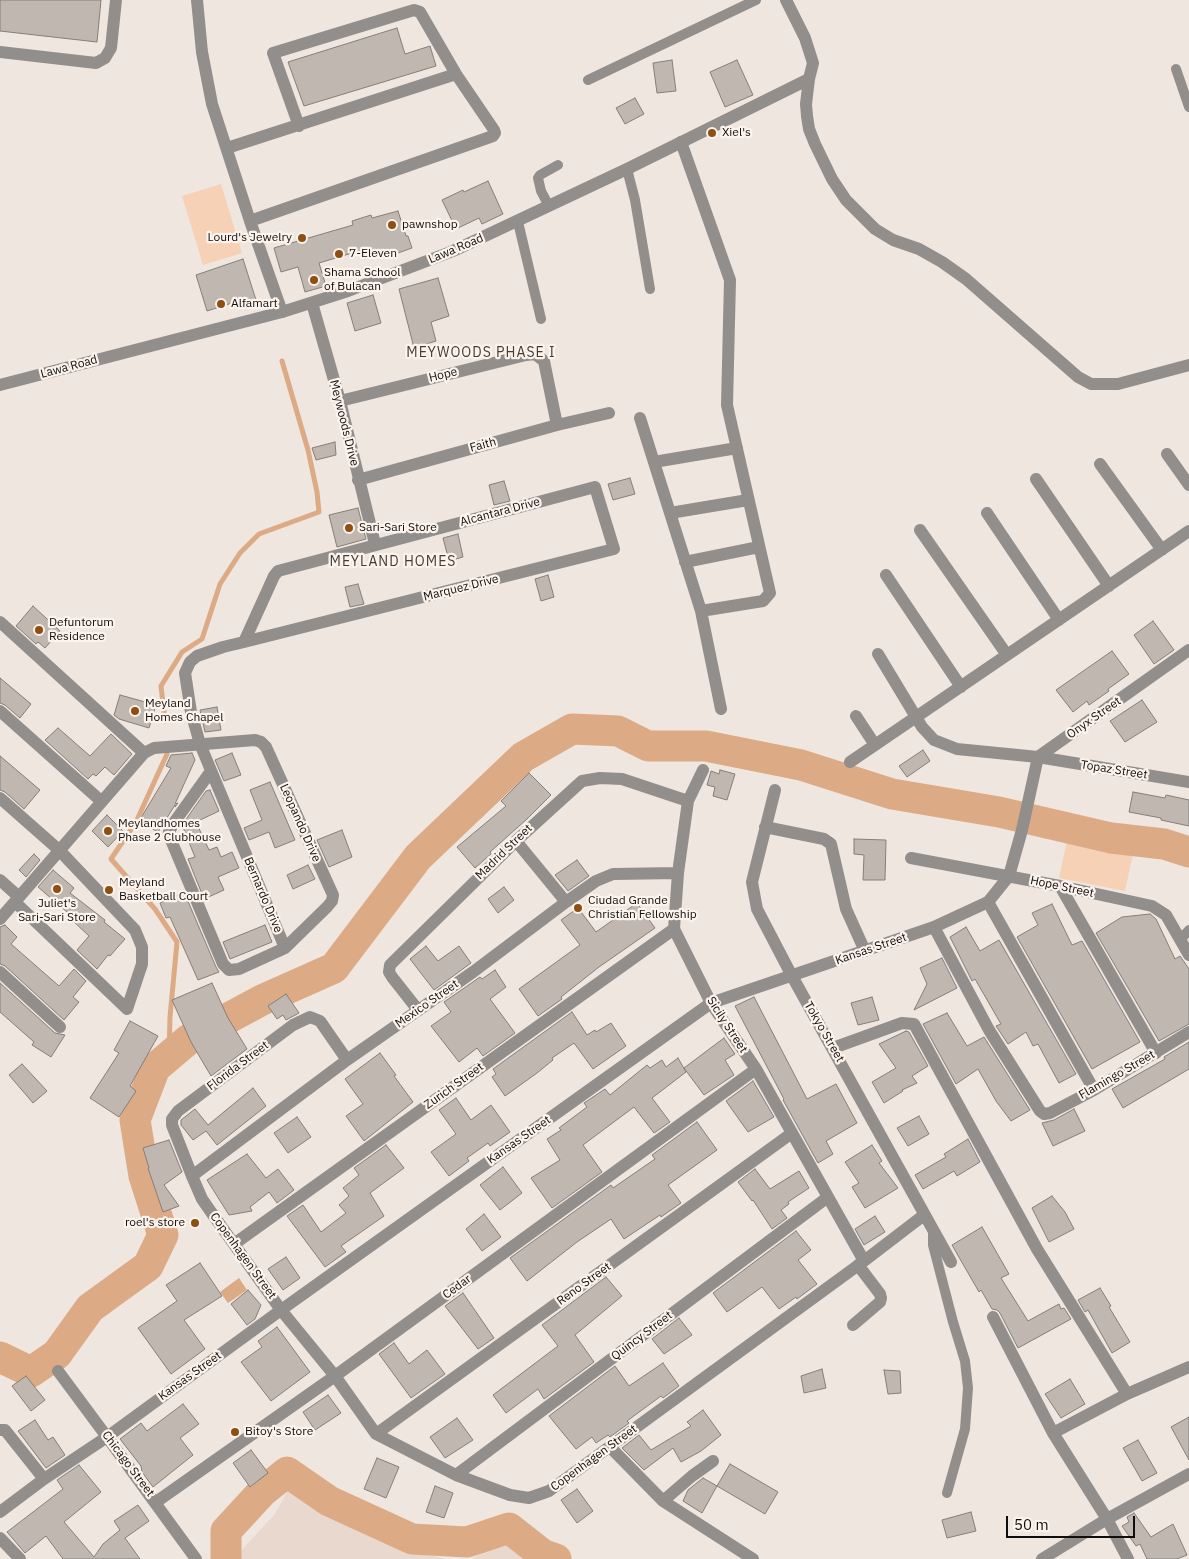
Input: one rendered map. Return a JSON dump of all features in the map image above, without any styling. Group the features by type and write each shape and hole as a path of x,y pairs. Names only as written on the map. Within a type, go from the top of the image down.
{"street":[{"path":"0,52 96,63 105,58 111,48 116,0"},
{"path":"197,0 202,52 212,104 250,222 282,312"},
{"path":"786,0 805,38 813,63 809,79 807,110 809,129 832,179 846,200 875,229 893,240 919,250 942,262 966,279 1078,377 1091,384 1118,384 1189,365"},
{"path":"250,222 493,136 495,133 456,74 420,12 414,10 273,54 299,126"},
{"path":"227,148 456,74"},
{"name":"Lawa Road","path":"0,385 282,312 312,303 453,251 518,222 809,79"},
{"path":"681,142 730,280 727,405 770,593 763,601 701,611"},
{"name":"Meywoods Drive","path":"312,303 340,401 358,480 376,544"},
{"name":"Hope","path":"340,401 535,354 544,361 557,425"},
{"name":"Faith","path":"358,480 609,412"},
{"path":"640,418 701,611 721,709"},
{"path":"654,462 737,448"},
{"path":"1167,454 1189,485"},
{"path":"1100,464 1162,550"},
{"path":"1036,479 1109,586"},
{"name":"Alcantara Drive","path":"244,642 278,571 595,487"},
{"name":"Marquez Drive","path":"244,642 614,549 595,487"},
{"path":"670,513 748,500"},
{"path":"987,513 1059,620"},
{"path":"920,530 1007,655"},
{"path":"850,762 1189,531"},
{"path":"685,562 759,547"},
{"path":"886,575 961,687"},
{"path":"0,622 144,753"},
{"name":"Bernardo Drive","path":"212,771 169,832 223,964 229,970 239,968 286,948 212,771 200,744 191,712 185,673 190,662 197,656 244,642"},
{"name":"Onyx Street","path":"1038,758 1189,650"},
{"name":"Topaz Street","path":"878,654 922,727 934,740 956,749 1038,758 1189,782"},
{"path":"0,711 101,801"},
{"path":"856,716 875,745"},
{"name":"Leopando Drive","path":"200,744 255,740 261,742 266,747 333,895 332,901 327,907 286,948"},
{"path":"0,919 144,753 154,748 200,744"},
{"name":"Kansas Street","path":"0,1512 711,1003 934,927 988,902 1009,876 1022,830 1038,758"},
{"path":"674,929 678,873 688,801 703,770"},
{"name":"Madrid Street","path":"418,1010 392,977 389,972 390,965 516,841 582,781 600,778 622,779 688,801"},
{"name":"Tokyo Street","path":"774,790 752,882 757,909 924,1215 952,1262"},
{"path":"0,798 59,850 136,930 142,946 142,964 127,1010 0,880"},
{"path":"765,827 824,839 831,844 846,909 865,951"},
{"path":"516,841 566,902"},
{"name":"Hope Street","path":"910,858 1060,886 1152,906 1166,915 1184,935 1189,955"},
{"name":"Mexico Street","path":"192,1176 347,1060 596,881 613,874 678,873"},
{"path":"1060,886 1156,1053"},
{"path":"988,902 1094,1090"},
{"name":"Flamingo Street","path":"934,927 989,1030 1040,1111 1044,1114 1050,1113 1094,1090 1189,1032"},
{"name":"Sicily Street","path":"674,929 711,1003 756,1069 828,1197 861,1263 880,1294 880,1302 854,1325"},
{"name":"Zurich Street","path":"234,1244 674,929"},
{"path":"0,972 60,1027"},
{"name":"Florida Street","path":"192,1176 172,1125 172,1119 178,1111 293,1025 310,1017 320,1021 347,1060"},
{"path":"833,1048 902,1024 914,1024 1037,1249 1127,1394"},
{"name":"Cedar","path":"156,1502 335,1376 756,1069"},
{"name":"Reno Street","path":"376,1434 792,1134"},
{"name":"Copenhagen Street","path":"192,1176 202,1199 281,1310 335,1376 376,1434 456,1475 510,1495 529,1498 548,1491 610,1447 924,1215"},
{"name":"Quincy Street","path":"456,1475 828,1197"},
{"path":"993,1317 1053,1433 1107,1519 1128,1559"},
{"path":"1053,1433 1127,1394 1189,1367"},
{"name":"Chicago Street","path":"58,1371 196,1559"},
{"path":"0,1430 5,1430 44,1479"},
{"path":"610,1447 663,1501 753,1559"},
{"path":"663,1501 692,1476 713,1462"},
{"path":"1042,1559 1107,1519 1189,1474"},
{"path":"0,1538 20,1559"}],"lane":[{"path":"588,80 756,0"},
{"path":"1176,69 1189,107"},
{"path":"549,206 541,191 538,178 558,165"},
{"path":"627,169 635,200 650,289"},
{"path":"518,222 541,320"},
{"path":"933,1229 933,1245 953,1322 966,1361 968,1388 965,1429 947,1493"}],"shaded area":[{"path":"221,184 242,253 203,265 182,196"},
{"path":"1068,836 1134,849 1125,891 1059,878"},
{"path":"239,1278 247,1290 228,1303 220,1292"},
{"path":"291,1485 315,1508 414,1551 445,1559 242,1559 238,1554 275,1514"},
{"path":"501,1544 514,1545 541,1559 472,1559 486,1549"}],"building":[{"path":"0,0 101,0 97,42 0,31"},
{"path":"397,28 405,54 430,46 436,66 304,106 288,62"},
{"path":"672,60 676,91 657,93 653,63"},
{"path":"737,60 753,95 725,107 710,72"},
{"path":"635,98 644,114 625,124 616,108"},
{"path":"488,181 503,214 482,224 479,218 456,229 442,200"},
{"path":"398,211 412,248 395,254 393,250 364,259 362,250 319,263 326,286 305,292 298,267 281,272 274,248 353,225 352,221 371,215 372,218"},
{"path":"243,259 256,300 239,305 238,301 207,311 196,275"},
{"path":"438,278 449,316 431,322 436,341 414,348 399,289"},
{"path":"373,295 381,323 355,331 347,303"},
{"path":"335,442 336,455 316,460 312,448"},
{"path":"630,478 635,494 613,500 608,484"},
{"path":"504,481 510,501 494,505 489,485"},
{"name":"Sari-Sari Store","path":"358,508 366,539 337,547 329,515"},
{"path":"458,534 463,557 449,561 443,538"},
{"path":"548,575 554,597 541,601 535,579"},
{"path":"358,584 364,604 350,607 345,587"},
{"path":"33,606 60,631 45,648 38,642 36,644 16,626"},
{"path":"1153,621 1174,650 1154,664 1134,635"},
{"path":"1112,651 1129,674 1089,705 1087,701 1073,712 1056,690"},
{"path":"0,678 31,704 20,718 0,703"},
{"name":"Meyland Homes Chapel","path":"120,695 156,705 149,728 119,719 114,715"},
{"path":"1142,700 1157,722 1125,742 1110,721"},
{"path":"217,707 221,730 205,732 200,710"},
{"path":"58,728 90,756 111,734 132,754 114,775 105,767 96,776 93,774 88,779 45,740"},
{"path":"923,750 930,761 907,777 899,766"},
{"path":"192,753 195,760 175,804 178,803 158,832 139,821 171,768 166,766 171,755"},
{"path":"232,753 241,775 224,781 215,760"},
{"path":"0,756 40,790 24,809 5,792 0,790"},
{"path":"720,770 735,774 727,800 713,796 715,787 707,785 711,771 719,774"},
{"path":"529,773 551,795 475,868 457,847 506,806 501,801"},
{"path":"270,782 295,840 275,848 269,832 249,840 244,828 262,820 250,790"},
{"path":"210,790 219,811 196,822 209,850 217,847 221,857 232,852 239,868 218,877 224,890 204,899 188,859 195,857 182,825 206,791"},
{"path":"1133,792 1165,798 1166,795 1189,800 1189,826 1129,812"},
{"name":"Meylandhomes Phase 2 Clubhouse","path":"107,815 123,831 108,847 92,831"},
{"path":"342,830 352,857 329,867 317,840"},
{"path":"854,839 886,840 885,880 863,880 864,855 854,854"},
{"path":"34,854 40,860 26,877 19,870"},
{"path":"577,860 589,876 568,891 555,875"},
{"path":"308,865 315,879 293,889 287,875"},
{"path":"53,870 74,888 70,893 105,920 104,922 125,939 110,956 108,955 97,969 77,950 89,936 72,920 74,918 38,887"},
{"path":"504,887 514,900 498,913 488,899"},
{"path":"184,892 219,972 198,980 170,917 166,918 160,903"},
{"path":"637,903 655,928 599,967 561,997 562,999 538,1016 519,989 580,945 561,920 578,908 596,932"},
{"path":"1052,904 1072,945 1082,941 1140,1042 1092,1069 1017,937 1038,925 1032,913"},
{"path":"1150,914 1156,919 1175,959 1180,956 1189,969 1189,1024 1159,1041 1096,933 1122,917"},
{"path":"5,925 17,937 11,944 59,986 74,969 86,981 73,997 79,1002 64,1020 5,966 0,964 0,927"},
{"path":"265,925 272,942 230,959 223,942"},
{"path":"966,927 980,951 999,940 1076,1074 1059,1083 1038,1044 1033,1046 1026,1032 1008,1044 996,1026 1001,1024 975,979 972,981 950,937"},
{"path":"426,946 438,961 459,946 471,963 434,990 410,959"},
{"path":"942,958 957,988 914,1010 927,984 920,968"},
{"path":"495,970 506,987 490,999 515,1033 483,1056 477,1048 459,1062 431,1026 451,1012 444,1002 480,977 482,979"},
{"path":"0,983 55,1033 65,1035 51,1057 32,1045 34,1042 0,1012"},
{"path":"212,983 228,1018 247,1049 211,1076 191,1042 172,1000"},
{"path":"286,994 299,1013 286,1020 283,1015 277,1019 268,1006"},
{"path":"754,997 807,1099 836,1084 857,1123 826,1141 833,1154 818,1163 735,1006"},
{"path":"872,997 879,1020 858,1025 851,1003"},
{"path":"572,1012 587,1035 611,1023 626,1046 593,1069 574,1043 552,1058 553,1060 537,1073 505,1096 492,1077 496,1074 493,1069"},
{"path":"947,1013 967,1046 984,1037 1030,1110 1011,1121 996,1101 978,1069 956,1084 923,1024"},
{"path":"130,1021 158,1036 130,1086 136,1091 119,1117 90,1098 119,1053 114,1050"},
{"path":"906,1031 909,1032 928,1066 912,1076 917,1083 902,1090 884,1103 872,1082 896,1068 879,1044"},
{"path":"724,1038 735,1054 725,1060 734,1075 704,1095 684,1068"},
{"path":"1189,1042 1189,1069 1123,1108 1112,1089 1165,1059 1164,1057"},
{"path":"380,1053 413,1102 364,1141 346,1116 363,1104 345,1079"},
{"path":"678,1058 686,1072 652,1098 670,1122 654,1133 634,1107 583,1145 602,1172 552,1208 531,1178 560,1160 547,1139 561,1130 559,1128 587,1107 584,1103 605,1089 610,1095 647,1065 650,1068 662,1060 666,1067"},
{"path":"22,1064 47,1091 33,1103 9,1075"},
{"path":"753,1081 774,1117 748,1132 726,1101"},
{"path":"253,1088 266,1106 217,1145 206,1131 193,1140 181,1125 181,1120 195,1109 208,1125"},
{"path":"456,1098 471,1120 491,1105 510,1132 490,1146 488,1143 467,1158 469,1161 449,1176 431,1152 456,1134 439,1110"},
{"path":"1074,1109 1085,1131 1053,1146 1042,1123 1054,1120"},
{"path":"919,1116 929,1134 908,1146 897,1128"},
{"path":"297,1117 311,1137 288,1153 274,1133"},
{"path":"697,1122 717,1150 668,1185 681,1203 624,1239 611,1219 577,1242 527,1281 510,1258 611,1185 613,1188 655,1159 652,1155"},
{"path":"968,1139 980,1162 957,1176 954,1171 923,1189 915,1175 946,1157 944,1154"},
{"path":"169,1140 182,1172 164,1185 179,1206 163,1212 143,1148"},
{"path":"386,1145 404,1168 370,1193 384,1216 341,1246 346,1252 325,1267 287,1216 303,1205 321,1232 346,1213 339,1205 349,1196 343,1188 359,1175 354,1168"},
{"path":"872,1145 882,1161 879,1163 898,1188 865,1208 852,1187 859,1183 845,1162"},
{"path":"247,1154 266,1178 278,1169 294,1190 277,1203 269,1192 250,1207 252,1211 229,1215 207,1180"},
{"path":"503,1167 522,1193 500,1210 480,1185"},
{"path":"755,1169 770,1189 799,1171 809,1188 788,1202 789,1204 781,1210 787,1218 772,1229 753,1200 738,1182"},
{"path":"1052,1196 1065,1212 1074,1229 1049,1242 1032,1208"},
{"path":"484,1214 501,1237 482,1251 466,1229"},
{"path":"875,1216 885,1232 864,1245 855,1229"},
{"path":"982,1227 1009,1274 1001,1278 1028,1321 1059,1304 1061,1309 1064,1308 1071,1319 1018,1348 1000,1313 992,1309 981,1290 979,1292 952,1245"},
{"path":"796,1231 811,1250 798,1260 817,1284 797,1299 796,1297 779,1309 762,1287 727,1312 713,1293"},
{"path":"286,1257 300,1278 283,1290 268,1269"},
{"path":"200,1263 222,1296 184,1320 205,1349 171,1374 138,1328 177,1301 166,1285"},
{"path":"606,1277 622,1296 575,1335 594,1362 544,1399 538,1389 506,1413 493,1395 558,1346 542,1325"},
{"path":"1100,1288 1130,1342 1112,1353 1088,1310 1085,1312 1078,1300"},
{"path":"248,1290 261,1305 255,1319 247,1325 231,1304"},
{"path":"463,1293 494,1338 478,1349 445,1306"},
{"path":"679,1318 692,1335 664,1354 652,1339"},
{"path":"277,1327 310,1372 271,1401 241,1362 262,1347 258,1341"},
{"path":"394,1343 409,1364 427,1350 445,1374 411,1398 379,1354"},
{"path":"663,1363 679,1386 663,1398 661,1396 627,1421 629,1423 610,1437 608,1435 596,1443 592,1437 576,1449 549,1416 615,1366 629,1386"},
{"path":"822,1369 826,1388 804,1393 801,1376"},
{"path":"884,1370 900,1371 901,1393 888,1394"},
{"path":"26,1376 45,1400 31,1411 12,1386"},
{"path":"1070,1379 1085,1404 1061,1418 1045,1394"},
{"path":"328,1395 341,1413 315,1430 303,1412"},
{"path":"183,1404 199,1424 180,1438 193,1455 153,1487 142,1472 141,1466 120,1439 141,1423 147,1431"},
{"path":"703,1410 721,1435 701,1451 681,1462 673,1448 644,1470 622,1448 639,1435 651,1450 691,1426 687,1422"},
{"path":"1189,1417 1189,1460 1171,1427"},
{"path":"457,1418 473,1440 445,1458 430,1437"},
{"path":"35,1420 48,1440 53,1437 65,1455 46,1468 18,1431"},
{"path":"1138,1440 1157,1473 1142,1481 1123,1448"},
{"path":"251,1450 268,1473 250,1487 233,1463"},
{"path":"377,1458 399,1467 386,1498 364,1489"},
{"path":"730,1464 778,1492 765,1514 717,1486"},
{"path":"79,1465 101,1492 64,1522 94,1557 103,1544 120,1530 114,1521 138,1505 149,1521 125,1538 140,1559 63,1559 46,1536 25,1553 7,1532 63,1489 57,1480"},
{"path":"703,1478 717,1486 702,1513 683,1501 688,1490"},
{"path":"435,1486 453,1493 444,1518 426,1512"},
{"path":"577,1489 593,1511 577,1523 561,1500"},
{"path":"971,1512 976,1531 947,1538 942,1520"},
{"path":"1134,1513 1151,1537 1173,1524 1187,1555 1177,1559 1147,1559 1140,1544 1136,1546 1122,1526 1129,1522 1127,1517"}],"waterway":[{"path":"165,721 161,686 182,652 202,639 220,584 240,553 259,534 319,512 317,492 308,450 282,361"},
{"path":"0,1357 31,1372 57,1354 90,1308 148,1266 163,1235 144,1176 135,1120 155,1068 188,1040 262,1000 334,968 418,857 523,757 572,729 618,731 648,746 706,746 801,765 892,794 999,812 1111,838 1164,844 1189,852"},
{"path":"167,754 136,822 111,859 155,909 177,942 170,1017 169,1056"},
{"path":"226,1559 226,1531 262,1492 287,1472 329,1501 412,1539 467,1542 509,1528 542,1554 556,1559"}],"place":[{"name":"Xiel's","path":"712,133"},
{"name":"pawnshop","path":"392,225"},
{"name":"Lourd's Jewelry","path":"302,238"},
{"name":"7-Eleven","path":"339,254"},
{"name":"Shama School of Bulacan","path":"314,280"},
{"name":"Alfamart","path":"221,304"},
{"name":"Sari-Sari Store","path":"349,528"},
{"name":"Defuntorum Residence","path":"39,630"},
{"name":"Meyland Homes Chapel","path":"135,711"},
{"name":"Meylandhomes Phase 2 Clubhouse","path":"108,831"},
{"name":"Juliet's Sari-Sari Store","path":"57,889"},
{"name":"Meyland Basketball Court","path":"109,890"},
{"name":"Ciudad Grande Christian Fellowship","path":"578,908"},
{"name":"roel's store","path":"195,1223"},
{"name":"Bitoy's Store","path":"235,1432"}],"district":[{"name":"MEYWOODS PHASE I","path":"481,353"},
{"name":"MEYLAND HOMES","path":"393,562"}]}
